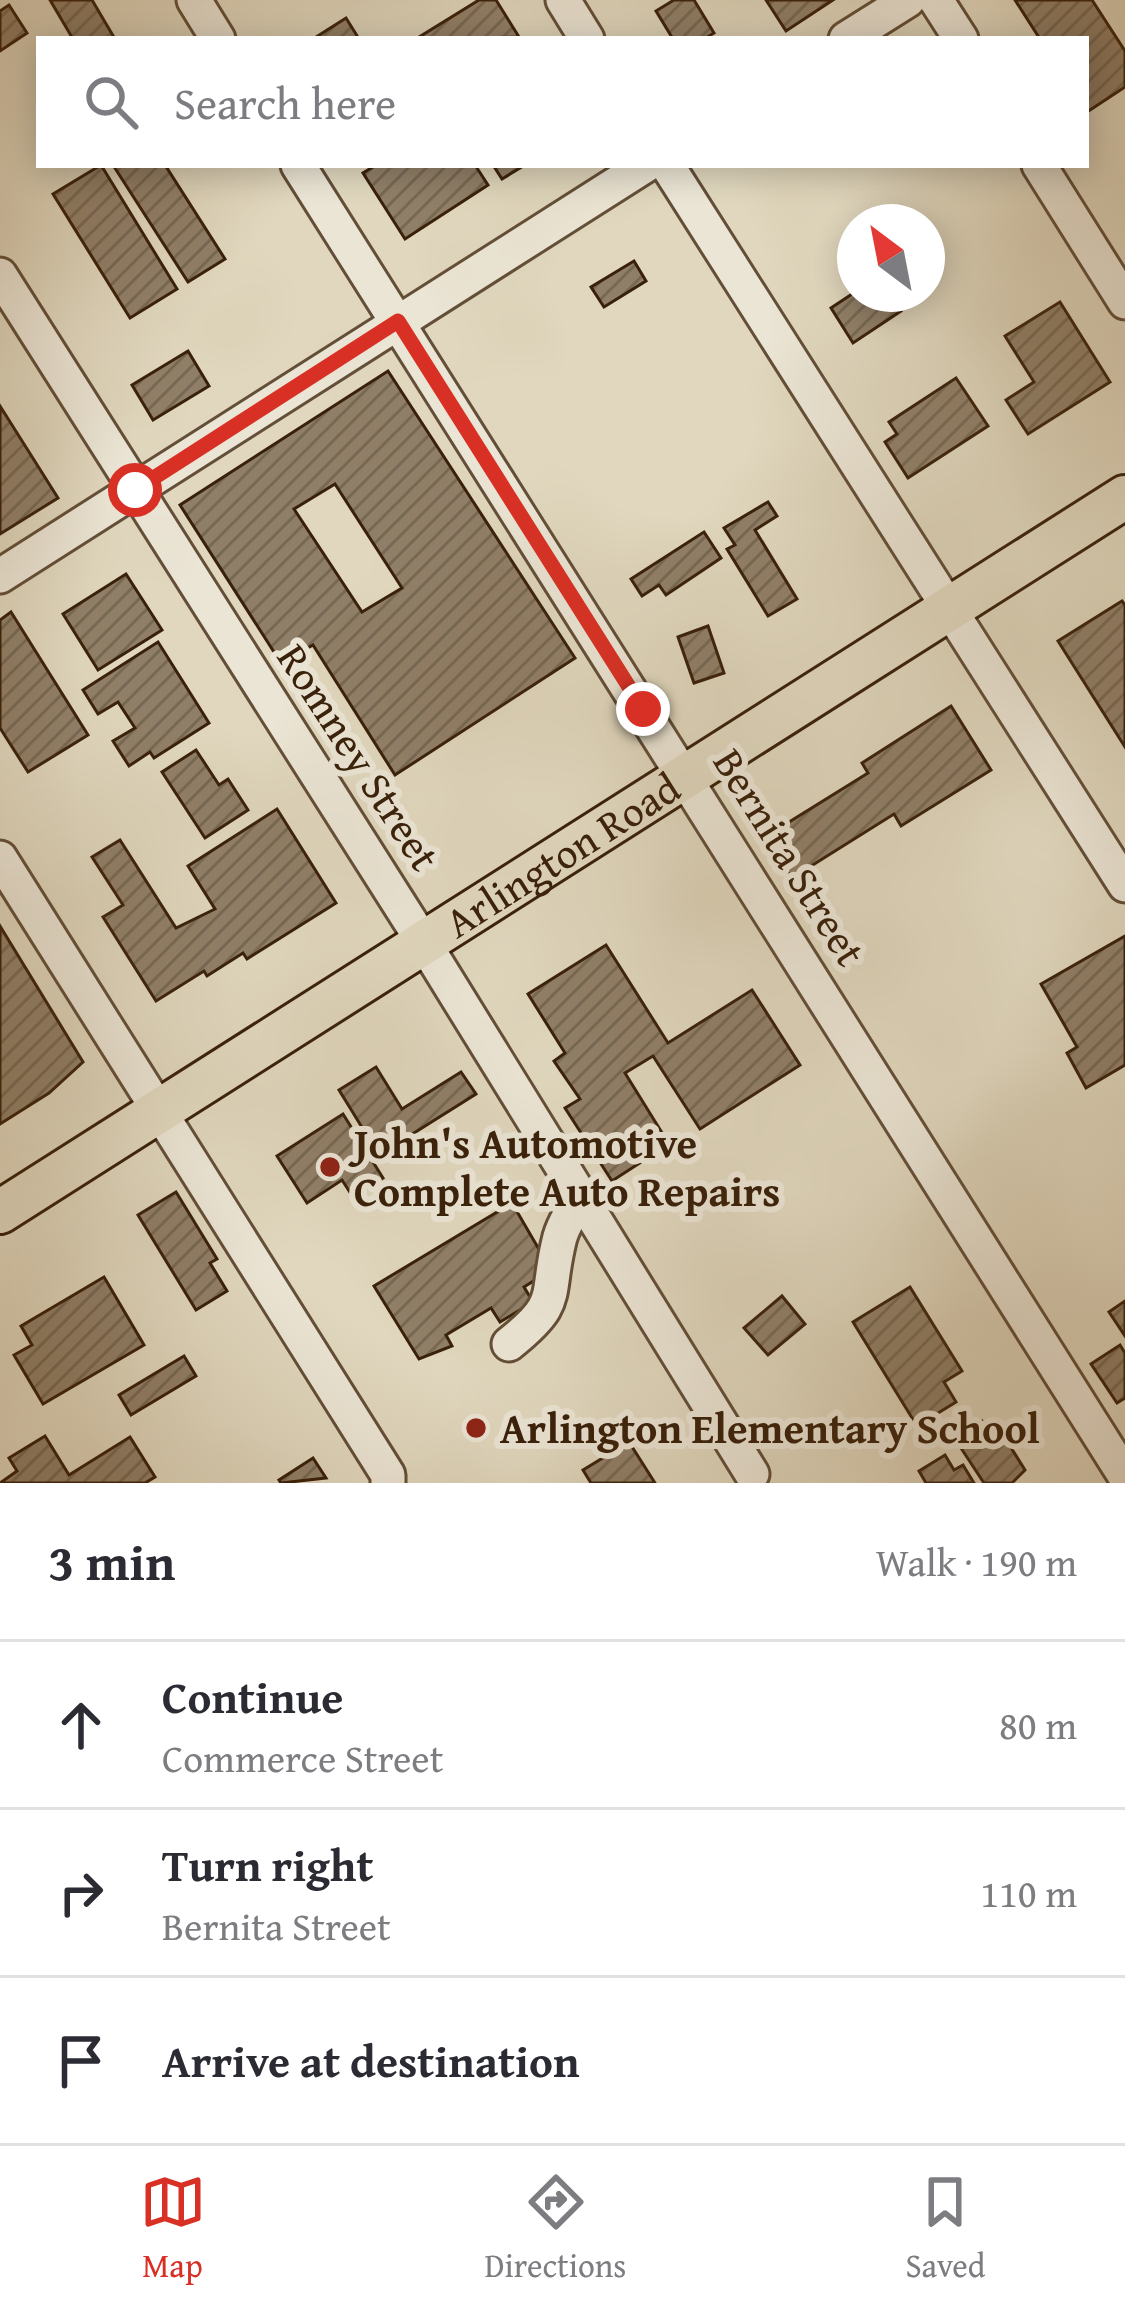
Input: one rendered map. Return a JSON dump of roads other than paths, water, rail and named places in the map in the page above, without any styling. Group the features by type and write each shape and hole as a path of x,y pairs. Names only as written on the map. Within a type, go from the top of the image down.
{"main road":[{"name":"Arlington Road","path":"0,1212 1125,497"}],"street":[{"path":"194,0 216,36"},
{"path":"562,0 585,36"},
{"path":"851,36 908,0"},
{"path":"936,0 959,36"},
{"name":"Bernita Street","path":"300,168 1125,1476"},
{"path":"0,576 641,168"},
{"path":"669,168 1125,885"},
{"path":"1042,168 1125,302"},
{"name":"Romney Street","path":"0,275 424,944 752,1474"},
{"path":"0,858 162,1110 388,1475 388,1483"},
{"path":"509,1344 538,1320 552,1298 559,1238 580,1196"}],"place":[{"name":"John's Automotive Complete Auto Repairs","path":"330,1167"},
{"name":"Arlington Elementary School","path":"476,1428"}]}
